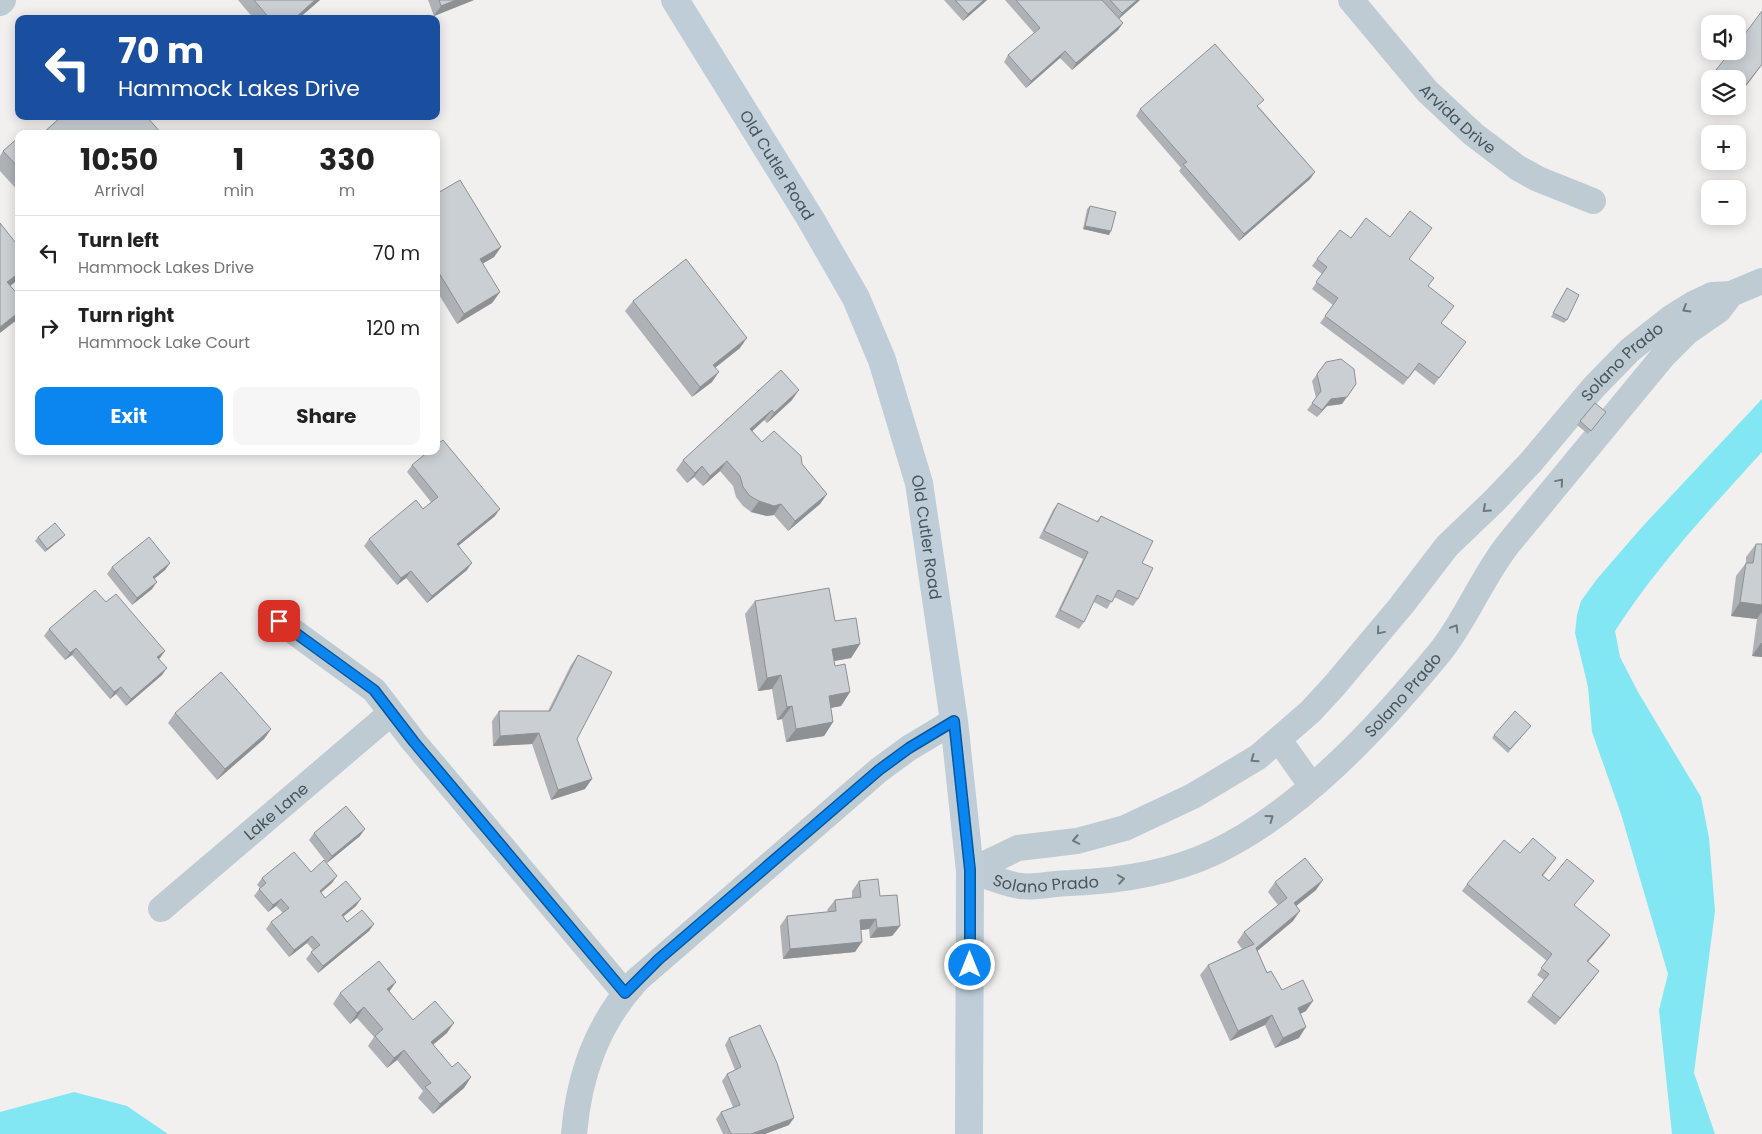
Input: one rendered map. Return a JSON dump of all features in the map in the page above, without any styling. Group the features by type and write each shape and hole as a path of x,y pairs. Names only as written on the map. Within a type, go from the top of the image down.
{"main road":[{"name":"Old Cutler Road","path":"675,0 810,218 856,298 882,360 919,483 954,721 970,870 969,1134"}],"street":[{"name":"Arvida Drive","path":"1350,0 1433,98 1473,134 1518,168 1538,179 1593,201"},
{"name":"Solano Prado","path":"970,870 1018,848 1077,841 1125,828 1194,796 1226,778 1279,740 1334,686 1401,606 1447,546 1513,481 1615,364 1650,333 1693,304 1712,295 1731,294 1762,281"},
{"name":"Solano Prado","path":"970,870 1021,886 1094,882 1163,870 1212,853 1255,830 1311,785 1376,727 1442,650 1494,561 1539,506 1680,339 1699,322 1719,310 1731,294"},
{"path":"1615,364 1638,387"},
{"path":"1513,481 1539,506"},
{"path":"279,621 374,690 391,713 625,993"},
{"name":"Lake Lane","path":"161,909 391,713"},
{"path":"574,1134 576,1103 588,1058 608,1017 625,993 659,959 879,770 909,748 954,721"},
{"path":"1279,740 1311,785"}],"water":[{"path":"1762,399 1762,452 1666,561 1615,631 1620,657 1638,692 1701,797 1709,838 1715,911 1694,1073 1715,1134 1672,1134 1659,1010 1668,974 1621,814 1592,732 1588,687 1575,633 1577,615 1581,601 1597,579 1642,527"},
{"path":"74,1092 127,1106 168,1134 0,1134 0,1112"}],"building":[{"path":"254,0 315,0 298,15 267,15"},
{"path":"439,0 456,0 441,6"},
{"path":"955,0 984,0 968,14"},
{"path":"1016,0 1102,0 1123,23 1076,63 1065,51 1031,81 1008,55 1040,28"},
{"path":"1110,0 1137,0 1122,13"},
{"path":"1762,11 1762,64 1746,85 1746,70 1716,70 1724,60 1746,60 1746,32"},
{"path":"1215,44 1264,100 1257,106 1315,172 1244,234 1183,164 1187,162 1140,109"},
{"path":"58,120 150,120 158,130 124,130 46,130"},
{"path":"15,140 15,164 3,151"},
{"path":"460,180 501,247 480,259 500,292 464,314 440,275 440,192"},
{"path":"1090,206 1116,212 1111,231 1085,226"},
{"path":"1410,211 1432,228 1409,259 1434,278 1428,286 1454,306 1441,323 1466,342 1439,378 1419,363 1408,378 1325,316 1338,298 1316,282 1327,267 1317,259 1340,230 1351,238 1366,218 1390,237"},
{"path":"0,223 15,242 15,276 7,282 15,291 15,315 0,327"},
{"path":"686,259 747,338 713,365 719,372 700,387 633,301"},
{"path":"1567,288 1579,295 1567,320 1553,313"},
{"path":"1341,359 1354,369 1356,384 1347,397 1331,399 1322,410 1312,403 1321,391 1317,374 1326,362"},
{"path":"781,370 799,390 774,413 772,410 750,429 762,442 774,431 801,456 802,464 827,494 795,521 781,504 774,506 750,496 743,487 740,476 727,461 710,476 702,466 695,473 683,460"},
{"path":"1595,403 1606,412 1591,431 1580,421"},
{"path":"443,440 500,509 457,544 472,563 432,596 411,571 401,578 369,539 416,500 423,509 438,497 412,465 424,455 440,455 440,442"},
{"path":"1058,503 1098,522 1101,516 1153,541 1142,563 1153,568 1138,599 1118,590 1112,602 1097,595 1084,622 1060,610 1088,552 1044,531"},
{"path":"55,523 65,535 47,549 38,537"},
{"path":"149,537 170,563 153,577 157,582 137,598 112,567"},
{"path":"1756,544 1762,544 1762,605 1740,602 1746,563 1753,563"},
{"path":"829,588 835,621 856,618 860,644 832,649 835,666 845,664 850,692 829,696 833,722 796,729 792,706 787,707 781,675 767,678 755,601"},
{"path":"95,590 106,602 116,594 165,651 157,657 167,668 131,699 121,687 114,692 76,648 70,653 49,629"},
{"path":"578,655 612,672 577,739 592,779 558,790 539,733 500,736 499,711 550,711"},
{"path":"221,672 271,729 225,769 175,713"},
{"path":"1515,711 1531,726 1510,749 1494,735"},
{"path":"346,806 365,829 332,856 314,833"},
{"path":"1533,838 1556,858 1542,875 1549,881 1567,859 1594,881 1574,905 1610,935 1587,961 1599,971 1560,1018 1532,995 1549,974 1541,968 1552,954 1467,884 1504,840 1520,853"},
{"path":"294,852 311,872 324,860 337,876 320,891 325,898 346,881 361,899 342,915 347,922 362,910 374,924 323,966 311,952 320,945 312,936 294,950 271,922 289,908 281,899 273,905 259,889 266,883 262,878"},
{"path":"1305,858 1323,880 1294,903 1300,911 1256,948 1267,973 1271,971 1282,990 1303,980 1313,1001 1298,1008 1306,1027 1283,1038 1272,1015 1238,1031 1208,965 1254,944 1244,932 1287,898 1275,882"},
{"path":"878,879 880,896 897,895 900,926 877,928 876,919 860,920 862,942 790,949 787,916 836,911 835,900 861,897 859,881"},
{"path":"379,961 396,982 387,989 413,1020 435,1001 454,1023 431,1042 452,1067 458,1062 471,1077 440,1104 425,1087 431,1083 404,1050 394,1058 375,1036 383,1029 364,1007 357,1013 340,993"},
{"path":"760,1025 777,1063 794,1118 751,1134 731,1134 721,1112 740,1105 727,1074 741,1067 729,1038"}],"route":[{"path":"279,621 374,690 414,742 625,993 659,959 879,770 909,748 954,721 970,870 970,965"}]}
